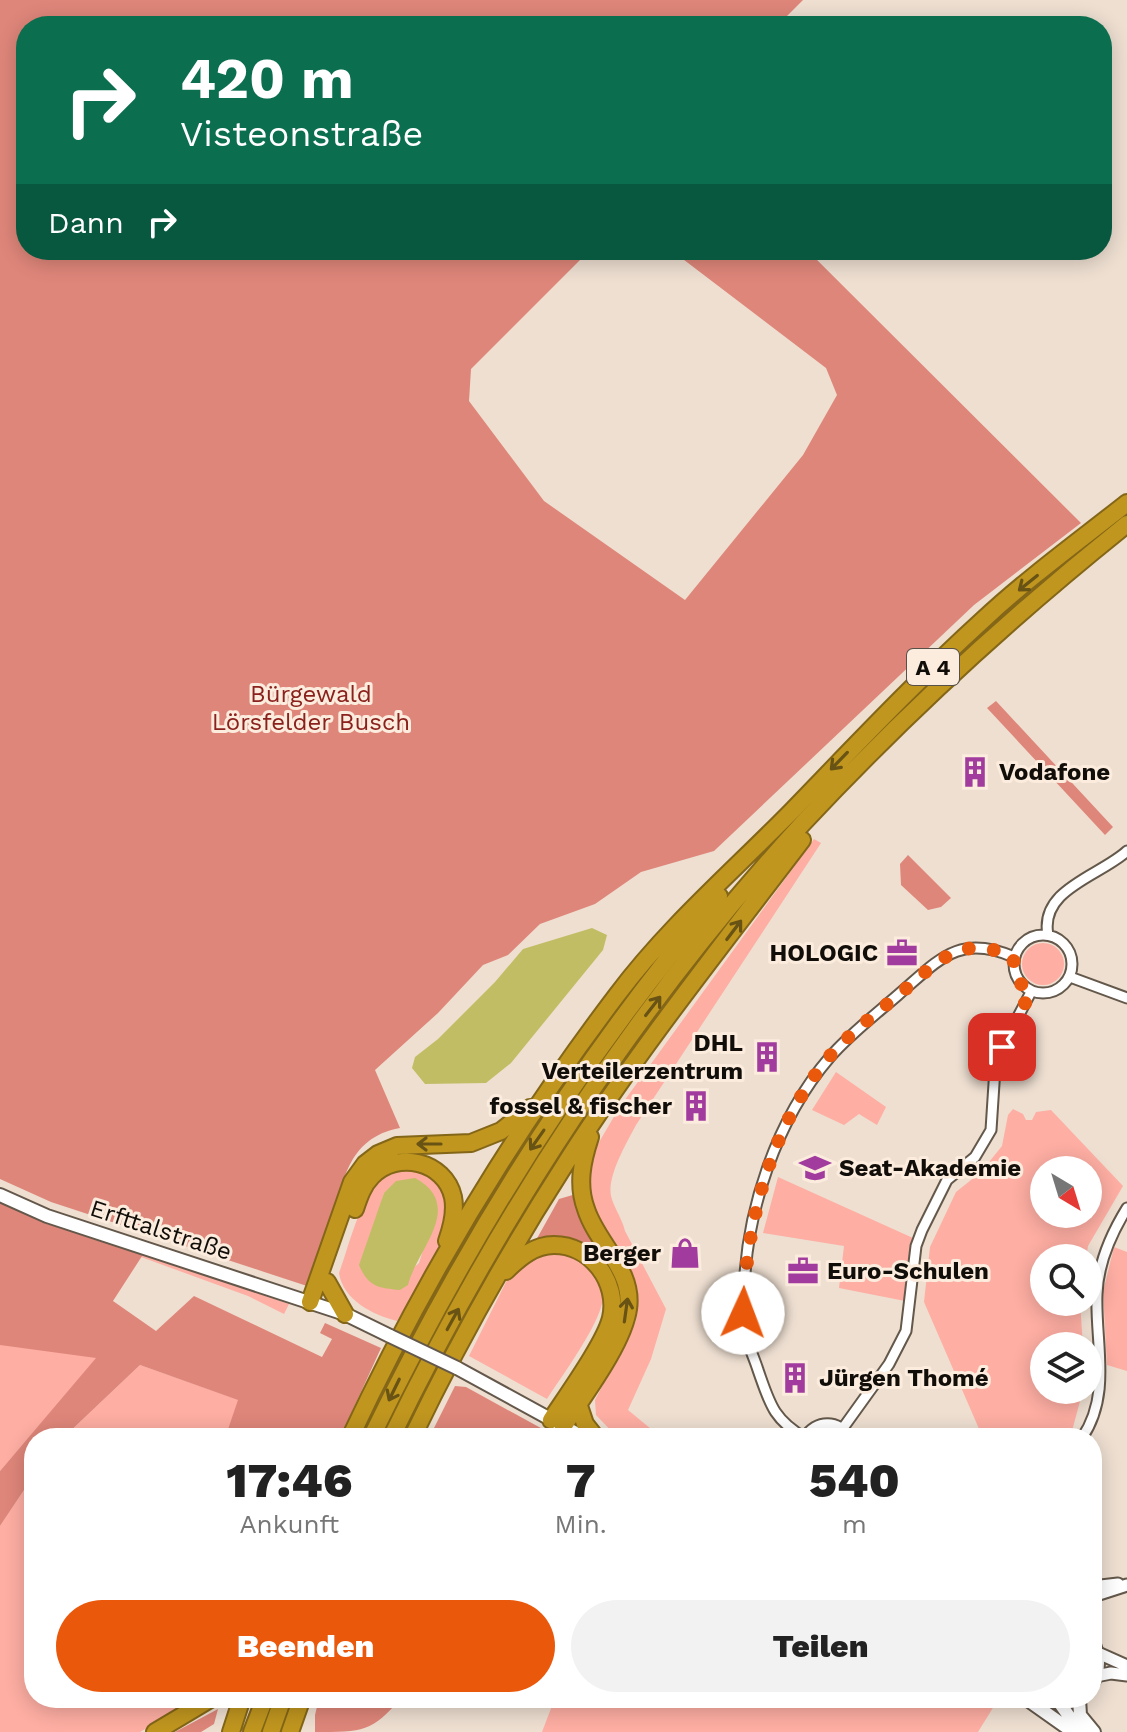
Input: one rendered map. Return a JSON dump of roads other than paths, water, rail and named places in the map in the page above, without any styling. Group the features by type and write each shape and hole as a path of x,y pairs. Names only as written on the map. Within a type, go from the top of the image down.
{"highway":[{"name":"A 4","path":"376,1428 452,1279 520,1166 624,1016 706,911 790,813 893,705 985,618 1127,503"},
{"name":"A 4","path":"396,1428 494,1245 535,1177 630,1036 722,918 803,824 987,641 1127,524"},
{"path":"417,1428 489,1290 571,1155 648,1046 856,769"},
{"path":"355,1428 438,1265 546,1093 618,993 656,947 790,813"},
{"path":"314,1304 352,1182 371,1159 397,1146 471,1143 491,1136 517,1120 546,1093"},
{"path":"557,1423 578,1403 623,1328 628,1309 625,1280 591,1222 582,1197 583,1163 596,1120"},
{"path":"314,1304 327,1282 361,1191 371,1176 395,1161 427,1165 448,1183 453,1195 451,1229 438,1265"},
{"path":"489,1290 524,1255 553,1245 584,1253 598,1266 607,1281 613,1301 608,1327 557,1423"},
{"path":"327,1282 345,1314"},
{"path":"578,1403 588,1428"},
{"path":"155,1732 195,1708"},
{"path":"231,1732 239,1708"},
{"path":"251,1732 253,1708"},
{"path":"251,1732 261,1708"},
{"path":"271,1732 279,1708"},
{"path":"290,1732 301,1708"},
{"path":"303,1732 304,1708"}],"main road":[{"name":"Erfttalstraße","path":"0,1195 47,1216 345,1314 457,1368 566,1428"},
{"path":"1039,1708 1073,1732"},
{"path":"1063,1708 1080,1732"},
{"path":"1079,1708 1080,1715 1094,1732"}],"street":[{"path":"1048,935 1048,914 1059,896 1127,851"},
{"path":"1048,935 1064,943 1069,951 1072,959 1070,977 1057,990 1040,994 1024,987 1015,973 1014,957 1031,937 1048,935"},
{"path":"788,1428 771,1410 745,1330 743,1313 744,1271 755,1212 768,1169 787,1124 806,1089 829,1057 932,966 957,950 972,946 989,947 1014,957"},
{"path":"1070,977 1127,998"},
{"path":"814,1428 829,1423 843,1428 889,1364 906,1331 916,1246 947,1180 975,1157 991,1130 995,1068 1002,1047 1031,992"},
{"path":"1086,1428 1098,1399 1101,1378 1097,1294 1100,1267 1114,1230 1127,1208"},
{"path":"1102,1586 1110,1583 1127,1585"},
{"path":"1102,1593 1127,1585"},
{"path":"1102,1651 1127,1666"},
{"path":"1102,1677 1111,1673 1127,1675"}],"place":[{"name":"Vodafone","path":"975,772"},
{"name":"HOLOGIC","path":"902,953"},
{"name":"DHL Verteilerzentrum","path":"767,1057"},
{"name":"fossel & fischer","path":"696,1106"},
{"name":"Seat-Akademie","path":"815,1168"},
{"name":"Berger","path":"685,1253"},
{"name":"Euro-Schulen","path":"803,1271"},
{"name":"Jürgen Thomé","path":"795,1378"}],"park label":[{"name":"Bürgewald Lörsfelder Busch","path":"311,708"}]}
